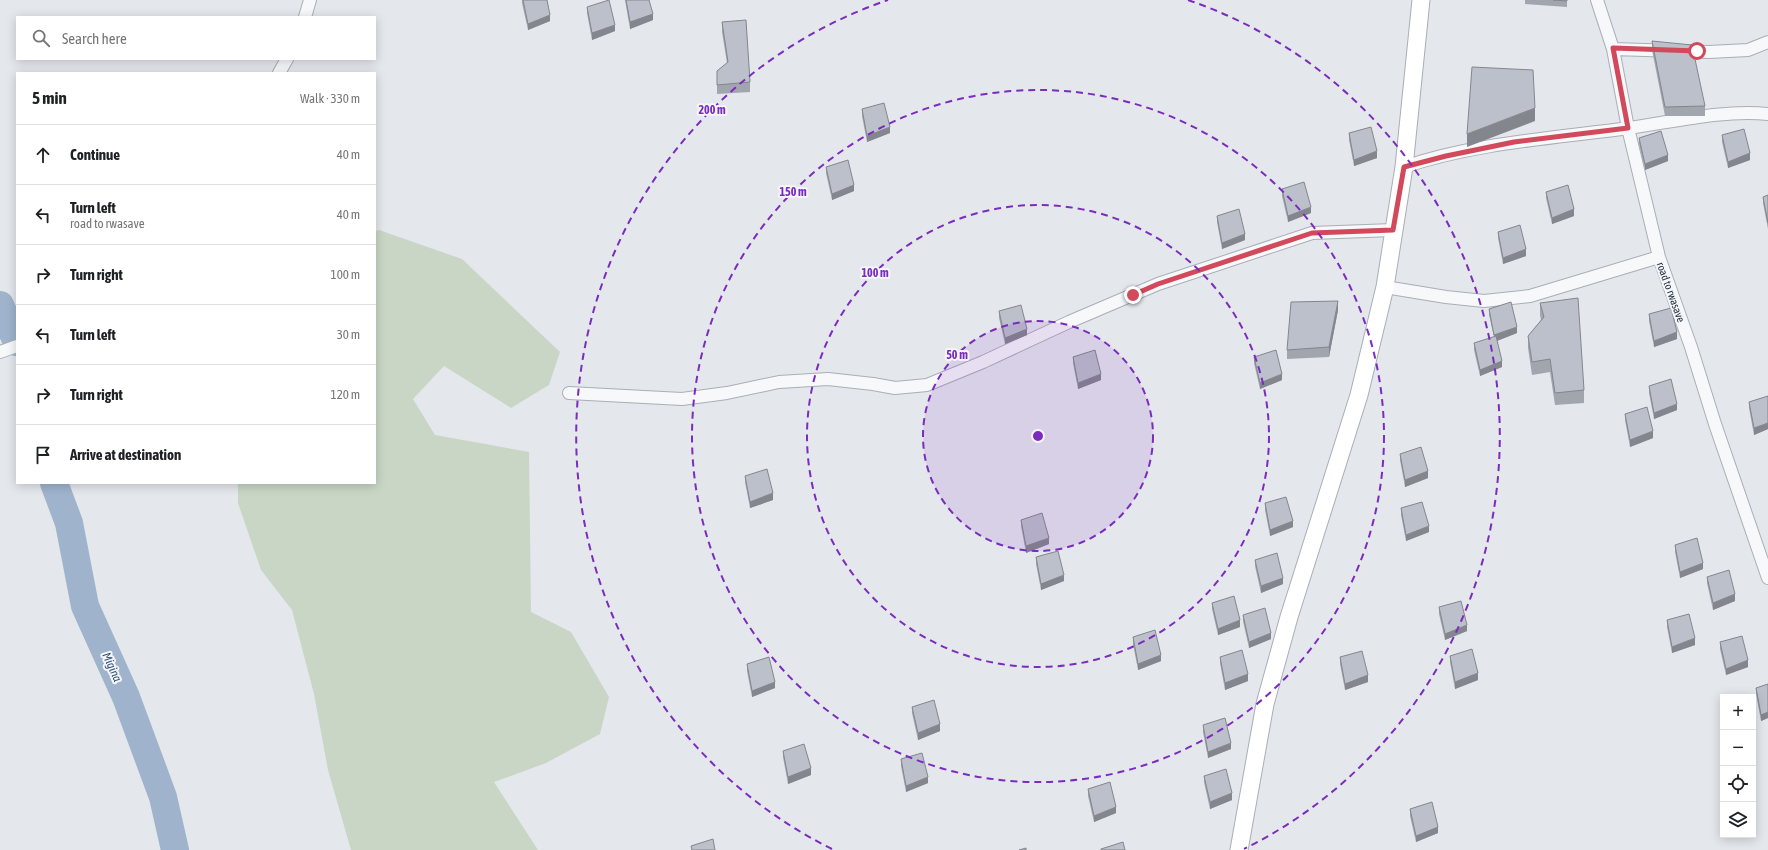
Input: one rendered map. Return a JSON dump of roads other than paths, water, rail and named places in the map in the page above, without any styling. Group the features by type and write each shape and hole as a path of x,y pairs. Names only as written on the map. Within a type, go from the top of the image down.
{"main road":[{"path":"1239,850 1265,704 1289,617 1359,395 1385,287 1404,167 1421,0"}],"street":[{"path":"305,16 310,0"},
{"name":"road to rwasave","path":"1597,0 1613,48 1628,128 1659,257 1691,347 1715,424 1768,578"},
{"path":"1613,48 1709,52 1748,50 1768,42"},
{"path":"280,72 286,60"},
{"path":"1404,167 1439,157 1514,142 1628,128 1705,116 1759,113 1768,114"},
{"path":"569,393 682,399 728,393 779,382 828,379 895,388 927,385 983,362 1069,322 1158,284 1312,233 1393,230"},
{"path":"1385,287 1446,297 1484,301 1530,296 1659,257"}],"waterway":[{"name":"Migina","path":"0,305 16,340"},
{"name":"Migina","path":"54,484 69,523 85,606 126,697 163,797 175,850"}]}
